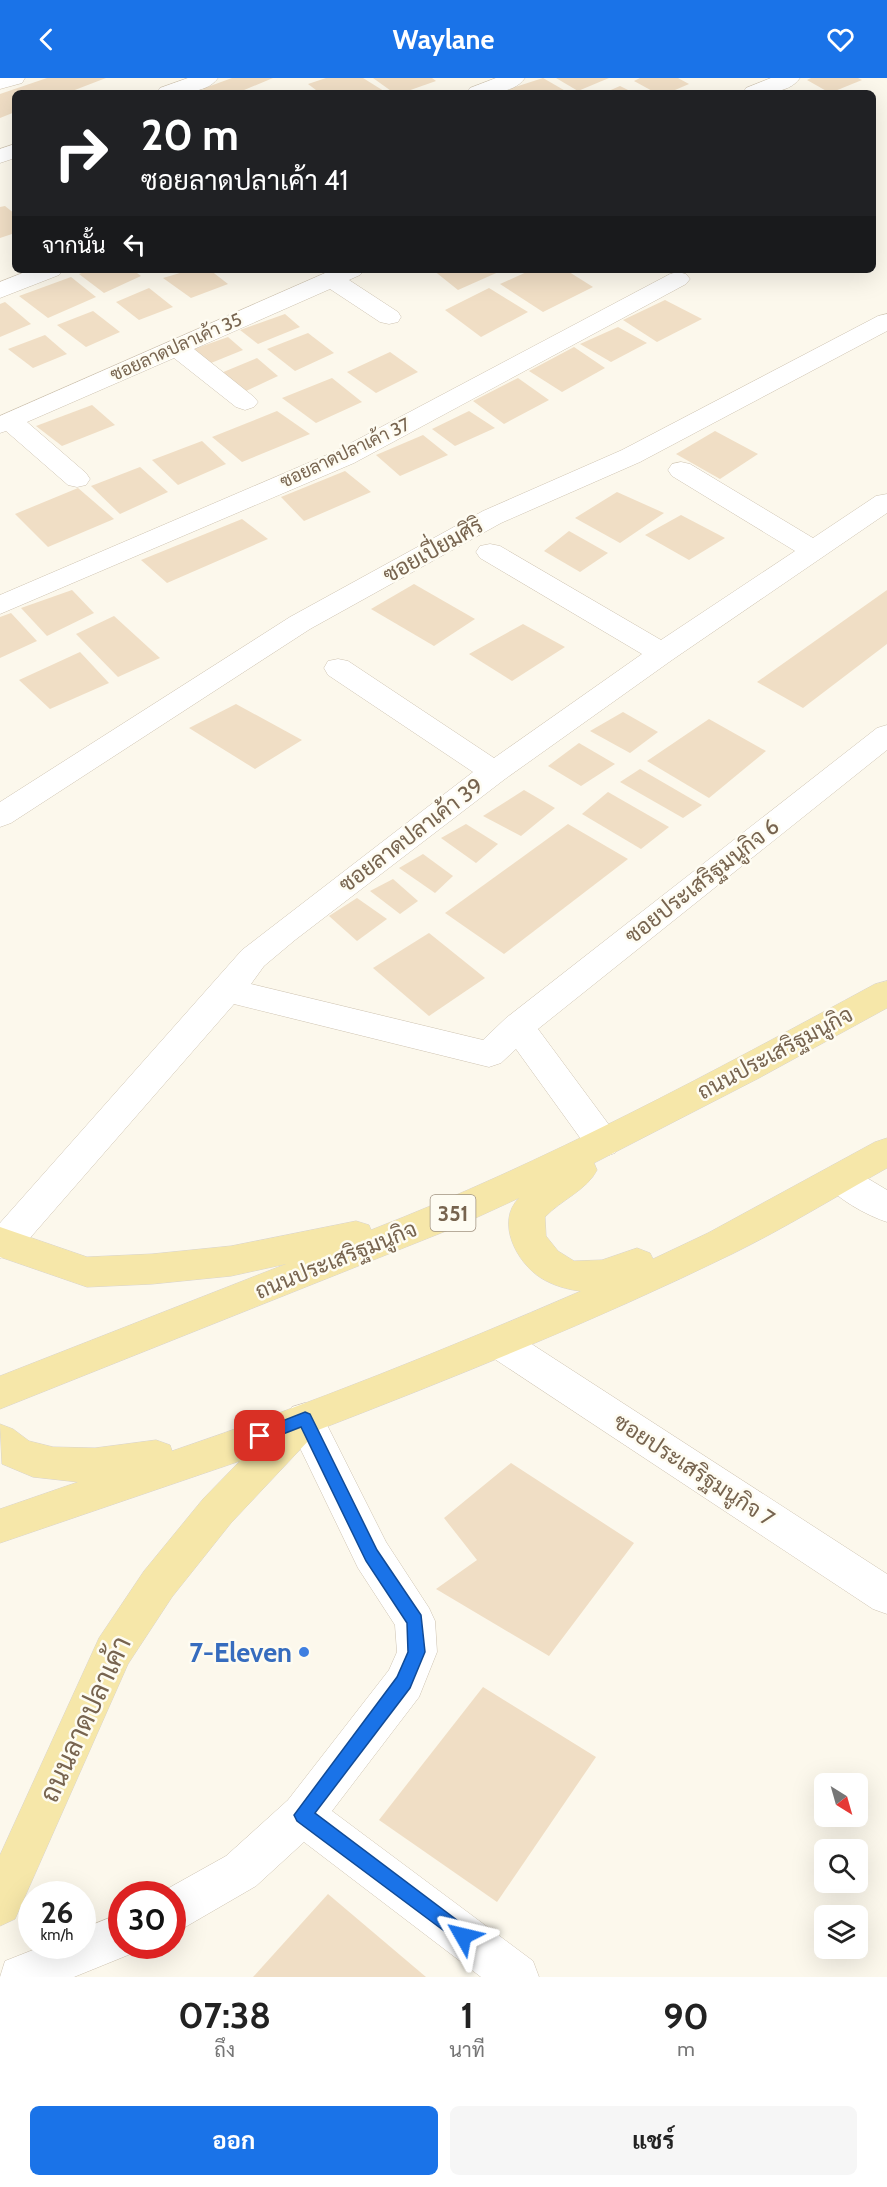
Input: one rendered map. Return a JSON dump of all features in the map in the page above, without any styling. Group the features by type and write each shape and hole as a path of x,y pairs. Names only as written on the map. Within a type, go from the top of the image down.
{"main road":[{"name":"ถนนประเสริฐมนูกิจ","path":"0,1393 444,1217 603,1143 747,1069 887,993"},
{"path":"747,1069 594,1160 544,1195 528,1211 527,1233 542,1259 557,1270 576,1277 596,1276 809,1196"},
{"path":"0,1526 238,1445 500,1342 610,1295 722,1243 887,1152"},
{"path":"1,1243 87,1272 152,1269 231,1261 444,1217"},
{"name":"ถนนลาดปลาเค้า","path":"1,1895 113,1651 158,1584 217,1511 305,1419"},
{"path":"0,1441 11,1452 56,1465 104,1465 238,1445"}],"street":[{"path":"0,83 14,78"},
{"path":"176,90 207,78"},
{"path":"484,90 514,78"},
{"path":"761,90 789,78"},
{"path":"0,291 44,273"},
{"path":"341,274 389,317"},
{"name":"ซอยลาดปลาเค้า 35","path":"5,423 341,274"},
{"name":"ซอยลาดปลาเค้า 37","path":"0,604 345,457 678,279"},
{"name":"ซอยเปี่ยมศิริ","path":"0,816 300,622 492,517 631,456 887,321"},
{"path":"176,347 245,402"},
{"path":"5,423 77,479"},
{"path":"681,470 813,550"},
{"name":"ซอยลาดปลาเค้า 39","path":"1,1243 254,958 284,932 494,772 662,652 885,502"},
{"path":"490,552 662,652"},
{"path":"338,668 494,772"},
{"name":"ซอยประเสริฐมนูกิจ 6","path":"227,990 489,1054 518,1027 887,735"},
{"path":"518,1027 603,1143"},
{"path":"840,1179 887,1208"},
{"name":"ซอยประเสริฐมนูกิจ 7","path":"500,1342 887,1596"},
{"path":"186,1903 241,1870 303,1815 404,1683 417,1652 415,1621 372,1556 305,1419"},
{"path":"303,1815 516,1977"},
{"path":"21,1977 108,1941"}],"building":[{"path":"47,78 106,78 75,90 12,90 12,113 0,118 0,94"},
{"path":"232,78 273,78 244,90 202,89"},
{"path":"326,78 363,78 382,90 316,90 308,84"},
{"path":"373,78 432,78 436,81 410,90 390,90"},
{"path":"543,78 564,90 510,90 509,89"},
{"path":"556,78 609,78 580,90 576,90"},
{"path":"640,78 678,78 689,84 675,90 650,90 634,81"},
{"path":"811,78 858,78 862,80 837,90 825,90 807,80"},
{"path":"620,86 628,90 611,90"},
{"path":"5,206 12,212 12,234 0,238 0,207"},
{"path":"137,273 141,276 104,293 79,274"},
{"path":"180,273 214,273 228,284 191,298 163,278"},
{"path":"437,273 496,273 458,290"},
{"path":"524,273 571,273 593,287 543,312 500,284"},
{"path":"71,277 96,297 48,318 19,296"},
{"path":"149,288 173,307 139,320 116,302"},
{"path":"489,288 528,312 481,337 445,310"},
{"path":"665,300 702,319 657,342 623,320"},
{"path":"5,302 31,324 0,337 0,304"},
{"path":"93,311 120,332 86,347 57,325"},
{"path":"285,314 300,327 258,344 240,330"},
{"path":"618,327 647,343 611,362 580,344"},
{"path":"308,333 334,353 295,371 267,349"},
{"path":"45,335 67,354 33,368 8,349"},
{"path":"228,337 243,350 211,363 194,349"},
{"path":"574,347 605,368 562,392 529,371"},
{"path":"390,352 418,372 376,393 347,372"},
{"path":"257,358 278,376 244,392 221,373"},
{"path":"332,378 362,402 316,423 282,398"},
{"path":"518,378 549,400 504,424 473,401"},
{"path":"92,405 115,425 62,446 36,426"},
{"path":"277,411 310,434 242,462 212,437"},
{"path":"469,411 495,428 455,446 432,429"},
{"path":"715,431 758,454 720,479 676,454"},
{"path":"423,435 448,455 400,476 376,455"},
{"path":"202,441 226,464 178,485 152,460"},
{"path":"140,467 168,492 120,514 91,486"},
{"path":"345,471 371,492 304,521 281,497"},
{"path":"78,488 114,519 48,547 15,514"},
{"path":"617,492 664,513 620,543 575,518"},
{"path":"681,515 725,538 689,560 645,535"},
{"path":"242,519 268,539 167,583 141,560"},
{"path":"569,531 608,553 580,572 544,551"},
{"path":"414,584 475,619 434,646 371,609"},
{"path":"72,590 94,613 47,636 21,608"},
{"path":"887,590 887,644 803,708 757,682"},
{"path":"11,613 37,641 0,658 0,617"},
{"path":"114,616 160,658 118,677 76,634"},
{"path":"523,624 565,647 512,681 469,654"},
{"path":"80,652 109,683 50,709 19,680"},
{"path":"236,704 302,740 255,769 189,728"},
{"path":"623,712 658,732 630,753 590,731"},
{"path":"709,719 766,751 709,798 647,761"},
{"path":"579,743 615,764 581,786 548,766"},
{"path":"640,769 702,805 683,818 620,782"},
{"path":"524,790 555,808 521,836 483,816"},
{"path":"608,792 669,827 641,849 582,814"},
{"path":"466,824 498,844 476,863 441,838"},
{"path":"568,824 628,859 504,954 445,913"},
{"path":"423,854 453,876 435,893 399,868"},
{"path":"393,879 418,901 400,914 370,891"},
{"path":"357,898 387,919 357,941 329,916"},
{"path":"429,933 485,978 429,1016 373,968"},
{"path":"511,1463 634,1543 549,1656 436,1589 477,1560 444,1518"},
{"path":"483,1687 596,1757 497,1902 379,1820"},
{"path":"328,1894 426,1977 253,1977"}],"place":[{"name":"7-Eleven","path":"304,1652"}],"route":[{"path":"260,1436 305,1419 372,1556 415,1621 417,1652 404,1683 303,1815 463,1936"}]}
